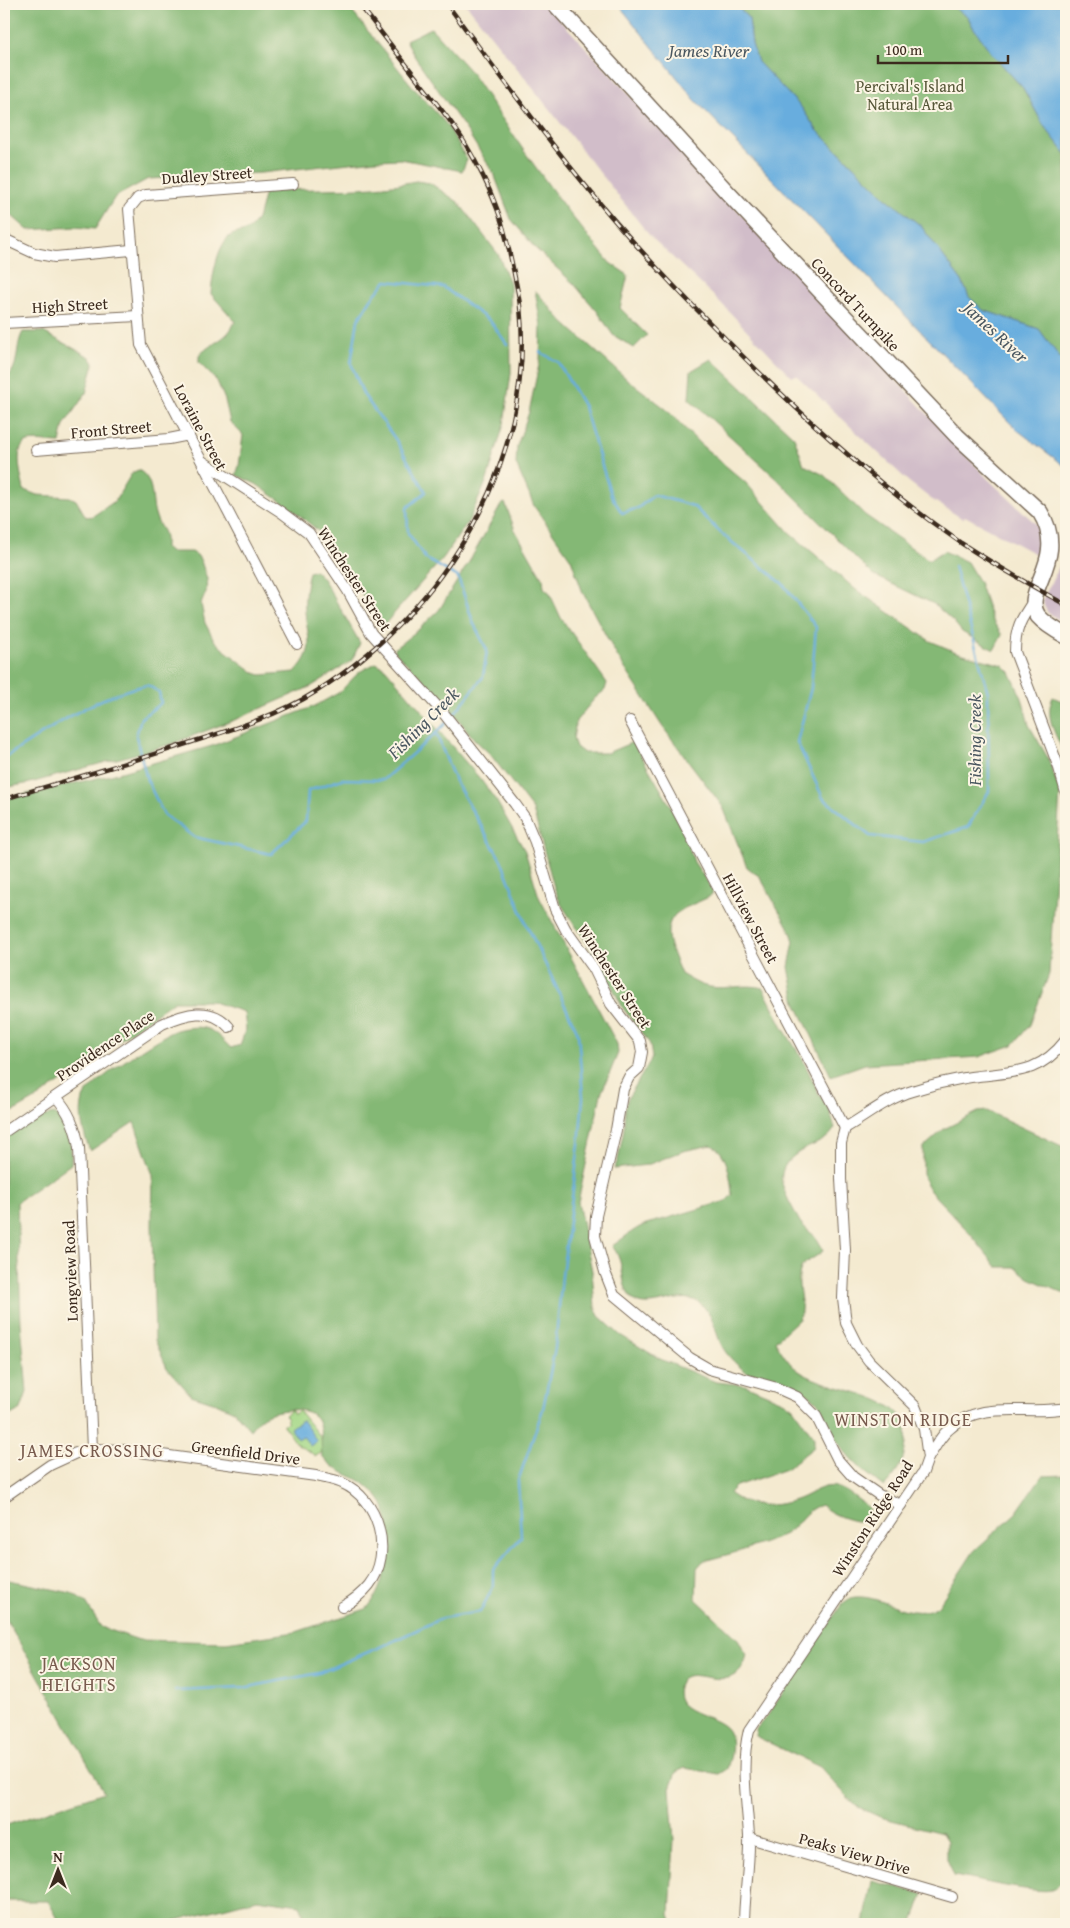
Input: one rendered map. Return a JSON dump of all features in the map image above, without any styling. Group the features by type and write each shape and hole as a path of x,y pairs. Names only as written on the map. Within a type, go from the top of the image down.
{"street":[{"name":"Concord Turnpike","path":"555,4 728,193 957,436 1040,512 1048,523 1054,543 1048,569 1034,599"},
{"name":"Dudley Street","path":"129,208 138,198 146,195 293,184"},
{"name":"Loraine Street","path":"129,208 141,345 297,644"},
{"path":"4,239 34,253 54,257 132,250"},
{"name":"High Street","path":"4,323 138,316"},
{"name":"Front Street","path":"36,450 169,439 189,435"},
{"name":"Winchester Street","path":"202,461 310,533 348,591 371,633 448,719 515,804 525,818 535,842 555,909 566,930 594,969 611,1004 640,1041 641,1061 623,1089 616,1130 596,1216 595,1236 604,1272 614,1295 627,1308 683,1352 709,1369 777,1388 797,1397 816,1416 838,1460 853,1477 879,1495 901,1505"},
{"path":"1034,599 1038,616 1066,636"},
{"path":"1034,599 1019,623 1015,637 1015,652 1059,768 1066,793"},
{"name":"Hillview Street","path":"630,721 846,1128"},
{"name":"Providence Place","path":"4,1132 141,1036 169,1020 183,1015 205,1014 218,1016 229,1027"},
{"path":"846,1128 888,1102 910,1092 971,1077 1029,1069 1044,1062 1066,1040"},
{"name":"Longview Road","path":"56,1097 69,1113 74,1125 79,1148 92,1449"},
{"name":"Winston Ridge Road","path":"744,1924 749,1838 743,1770 744,1748 749,1730 923,1472 928,1458 924,1428 915,1406 869,1361 846,1323 843,1298 845,1250 841,1143 846,1128"},
{"path":"928,1458 946,1431 962,1419 975,1413 1066,1408"},
{"name":"Greenfield Drive","path":"4,1497 50,1465 76,1453 92,1449 125,1450 316,1476 342,1483 351,1488 365,1501 374,1515 380,1530 381,1552 370,1584 357,1598 342,1607"},
{"name":"Peaks View Drive","path":"749,1838 952,1897"}],"shaded area":[{"path":"466,4 545,4 988,479 1036,524 1044,538 1043,558 965,516 963,519 931,499 909,482 796,375 792,377 719,301 650,236"},
{"path":"1066,541 1066,624 1048,613 1043,599 1060,565"}],"green space":[{"path":"4,4 346,4 413,87 448,126 467,160 462,171 401,159 261,173 148,179 115,197 95,229 75,227 28,230 4,209"},
{"name":"Percival's Island Natural Area","path":"735,4 949,4 968,17 992,54 1023,88 1044,126 1066,154 1066,366 1039,329 983,310 969,297 962,281 921,226 885,197 816,129 801,107 758,62 752,44 749,19"},
{"path":"431,28 470,71 566,209 610,263 628,275 620,308 647,335 634,348 613,335 597,311 574,284 535,248 511,219 494,174 467,131 415,57 406,40"},
{"path":"416,181 430,183 458,202 498,254 510,283 511,373 504,424 487,480 469,520 444,557 383,626 322,534 292,509 256,484 236,475 243,435 230,422 225,400 217,381 199,363 199,356 228,333 235,321 211,294 214,271 225,241 232,235 245,231 254,224 263,202 265,191 379,187"},
{"path":"535,290 563,322 628,380 666,409 700,444 746,483 789,532 855,589 930,641 956,652 1003,665 1010,672 1022,698 1029,725 1048,758 1060,792 1049,974 1030,1025 1013,1045 979,1057 865,1064 831,1076 796,1003 789,967 794,941 791,932 760,877 747,867 723,807 662,726 617,656 583,593 571,559 534,506 516,464 517,446 529,412 540,360 541,325"},
{"path":"23,332 43,332 90,357 94,363 86,393 64,425 60,443 28,442 20,450 19,463 24,490 37,495 70,497 76,500 86,517 93,516 115,501 132,473 138,470 148,479 152,491 154,511 165,536 165,547 169,552 192,552 201,561 207,579 206,592 201,604 205,623 214,640 223,649 255,673 261,675 295,672 302,664 308,649 305,596 309,572 315,570 324,580 360,643 352,660 312,686 237,719 171,744 30,783 4,788 4,379 13,370"},
{"path":"711,359 794,437 804,465 824,475 865,515 929,560 944,551 967,562 979,582 992,620 1002,635 994,650 962,632 934,604 873,575 774,476 689,399 691,371"},
{"path":"505,503 515,530 543,579 544,588 549,592 561,618 607,683 605,690 595,698 576,721 573,739 576,747 584,753 607,753 633,742 681,824 694,862 713,890 709,897 688,906 671,919 668,935 669,943 681,974 699,984 710,987 750,986 763,988 785,1031 803,1060 819,1094 829,1109 835,1128 822,1141 795,1155 782,1172 783,1185 791,1205 800,1222 816,1237 823,1251 805,1263 801,1268 799,1280 801,1313 799,1319 775,1341 790,1363 802,1373 881,1401 900,1415 905,1425 906,1444 901,1463 884,1487 850,1458 832,1432 820,1406 809,1395 790,1386 759,1378 741,1368 723,1348 708,1311 698,1302 690,1299 681,1299 646,1304 639,1303 628,1294 624,1284 620,1261 612,1246 644,1225 726,1201 732,1195 728,1167 721,1153 711,1145 683,1151 647,1165 614,1169 618,1160 624,1129 625,1107 628,1098 652,1058 650,1044 623,1008 597,958 561,904 554,887 533,810 490,754 475,740 438,694 395,652 395,648 439,610 501,505"},
{"path":"376,663 385,668 481,780 497,802 525,851 539,897 617,1044 618,1053 601,1094 578,1202 592,1271 595,1307 599,1316 620,1335 660,1359 716,1382 745,1385 785,1402 793,1408 814,1438 814,1447 786,1469 736,1486 729,1493 746,1502 775,1505 832,1486 849,1493 869,1508 869,1517 862,1522 851,1520 825,1509 821,1505 810,1510 785,1534 755,1546 703,1561 697,1568 696,1599 738,1639 747,1655 741,1669 732,1677 721,1679 690,1676 682,1678 678,1687 678,1697 689,1710 718,1722 726,1728 730,1735 732,1748 727,1769 719,1774 685,1768 676,1772 670,1789 674,1840 670,1914 673,1924 303,1924 303,1912 300,1905 257,1899 162,1924 58,1924 57,1917 48,1901 4,1901 4,1826 104,1792 4,1615 4,1579 71,1593 86,1603 101,1627 139,1640 226,1642 296,1632 366,1609 379,1589 383,1575 388,1546 388,1531 384,1507 377,1495 364,1483 335,1468 322,1457 320,1429 318,1421 314,1416 300,1410 274,1412 261,1418 250,1430 234,1411 191,1395 167,1368 155,1340 152,1226 153,1175 134,1122 90,1151 84,1132 81,1119 83,1099 87,1092 109,1072 154,1042 181,1029 193,1027 208,1029 231,1048 240,1045 246,1029 244,1012 210,1001 174,1001 39,1097 4,1117 4,799 111,775 212,746 315,706 340,692 359,672"},
{"path":"1053,697 1066,703 1066,757 1051,720 1050,705"},
{"path":"987,1111 1066,1148 1066,1293 1062,1293 1029,1278 1015,1267 997,1267 967,1230 930,1191 923,1175 923,1148 944,1129 978,1112"},
{"path":"54,1114 60,1118 67,1129 71,1143 71,1164 17,1202 21,1323 27,1392 21,1409 4,1419 4,1137 40,1117"},
{"path":"291,1410 294,1414 299,1411 329,1448 316,1456 297,1444 283,1425 288,1422 286,1420 288,1418 285,1415"},
{"path":"1066,1475 1066,1873 1056,1887 1043,1891 954,1876 947,1859 947,1841 942,1833 880,1817 856,1806 820,1767 755,1736 756,1729 768,1715 842,1604 850,1598 856,1597 877,1600 908,1610 928,1610 938,1606 974,1551 1016,1513 1042,1476"},
{"path":"872,1881 923,1894 912,1924 864,1924"}],"water":[{"name":"James River","path":"618,4 735,4 749,19 752,44 758,62 801,107 816,129 885,197 921,226 962,281 969,297 983,310 1039,329 1066,366 1066,467 1016,429 695,100"},
{"path":"949,4 1066,4 1066,154 1044,126 1023,88 992,54 968,17"},
{"path":"302,1420 317,1441 310,1446 303,1436 298,1439 290,1428"}],"waterway":[{"name":"Fishing Creek","path":"451,718 483,677 487,650 473,622 458,577 426,559 408,533 407,508 426,492 396,440 363,394 351,363 358,320 371,299 386,281 443,287 490,321 507,344"},
{"name":"Fishing Creek","path":"540,352 558,362 584,407 611,495 622,513 638,508 654,495 693,506 722,534 783,584 816,627 811,688 797,742 823,798 870,836 923,842 968,827 989,791 988,693 954,566"},
{"name":"Fishing Creek","path":"4,758 55,725 91,705 128,690 147,685 159,692 161,703 141,718 136,736 147,780 164,815 194,837 271,854 306,821 308,791 342,779 383,780 447,722"},
{"path":"175,1691 243,1688 319,1673 442,1618 480,1612 493,1587 493,1570 521,1537 518,1481 543,1409 555,1348 579,1144 583,1098 578,1033 525,921 501,860 455,781 436,733"}],"railway":[{"path":"4,799 242,726 273,714 317,691 363,658 405,619 441,575 472,527 496,475 513,420 521,364 520,302 504,231 486,183 461,137 359,4"},
{"path":"447,4 498,73 616,222 680,293 772,385 863,468 928,519 961,543 1066,605"}],"district":[{"name":"WINSTON RIDGE","path":"903,1419"},
{"name":"JAMES CROSSING","path":"92,1450"},
{"name":"JACKSON HEIGHTS","path":"79,1674"}]}
